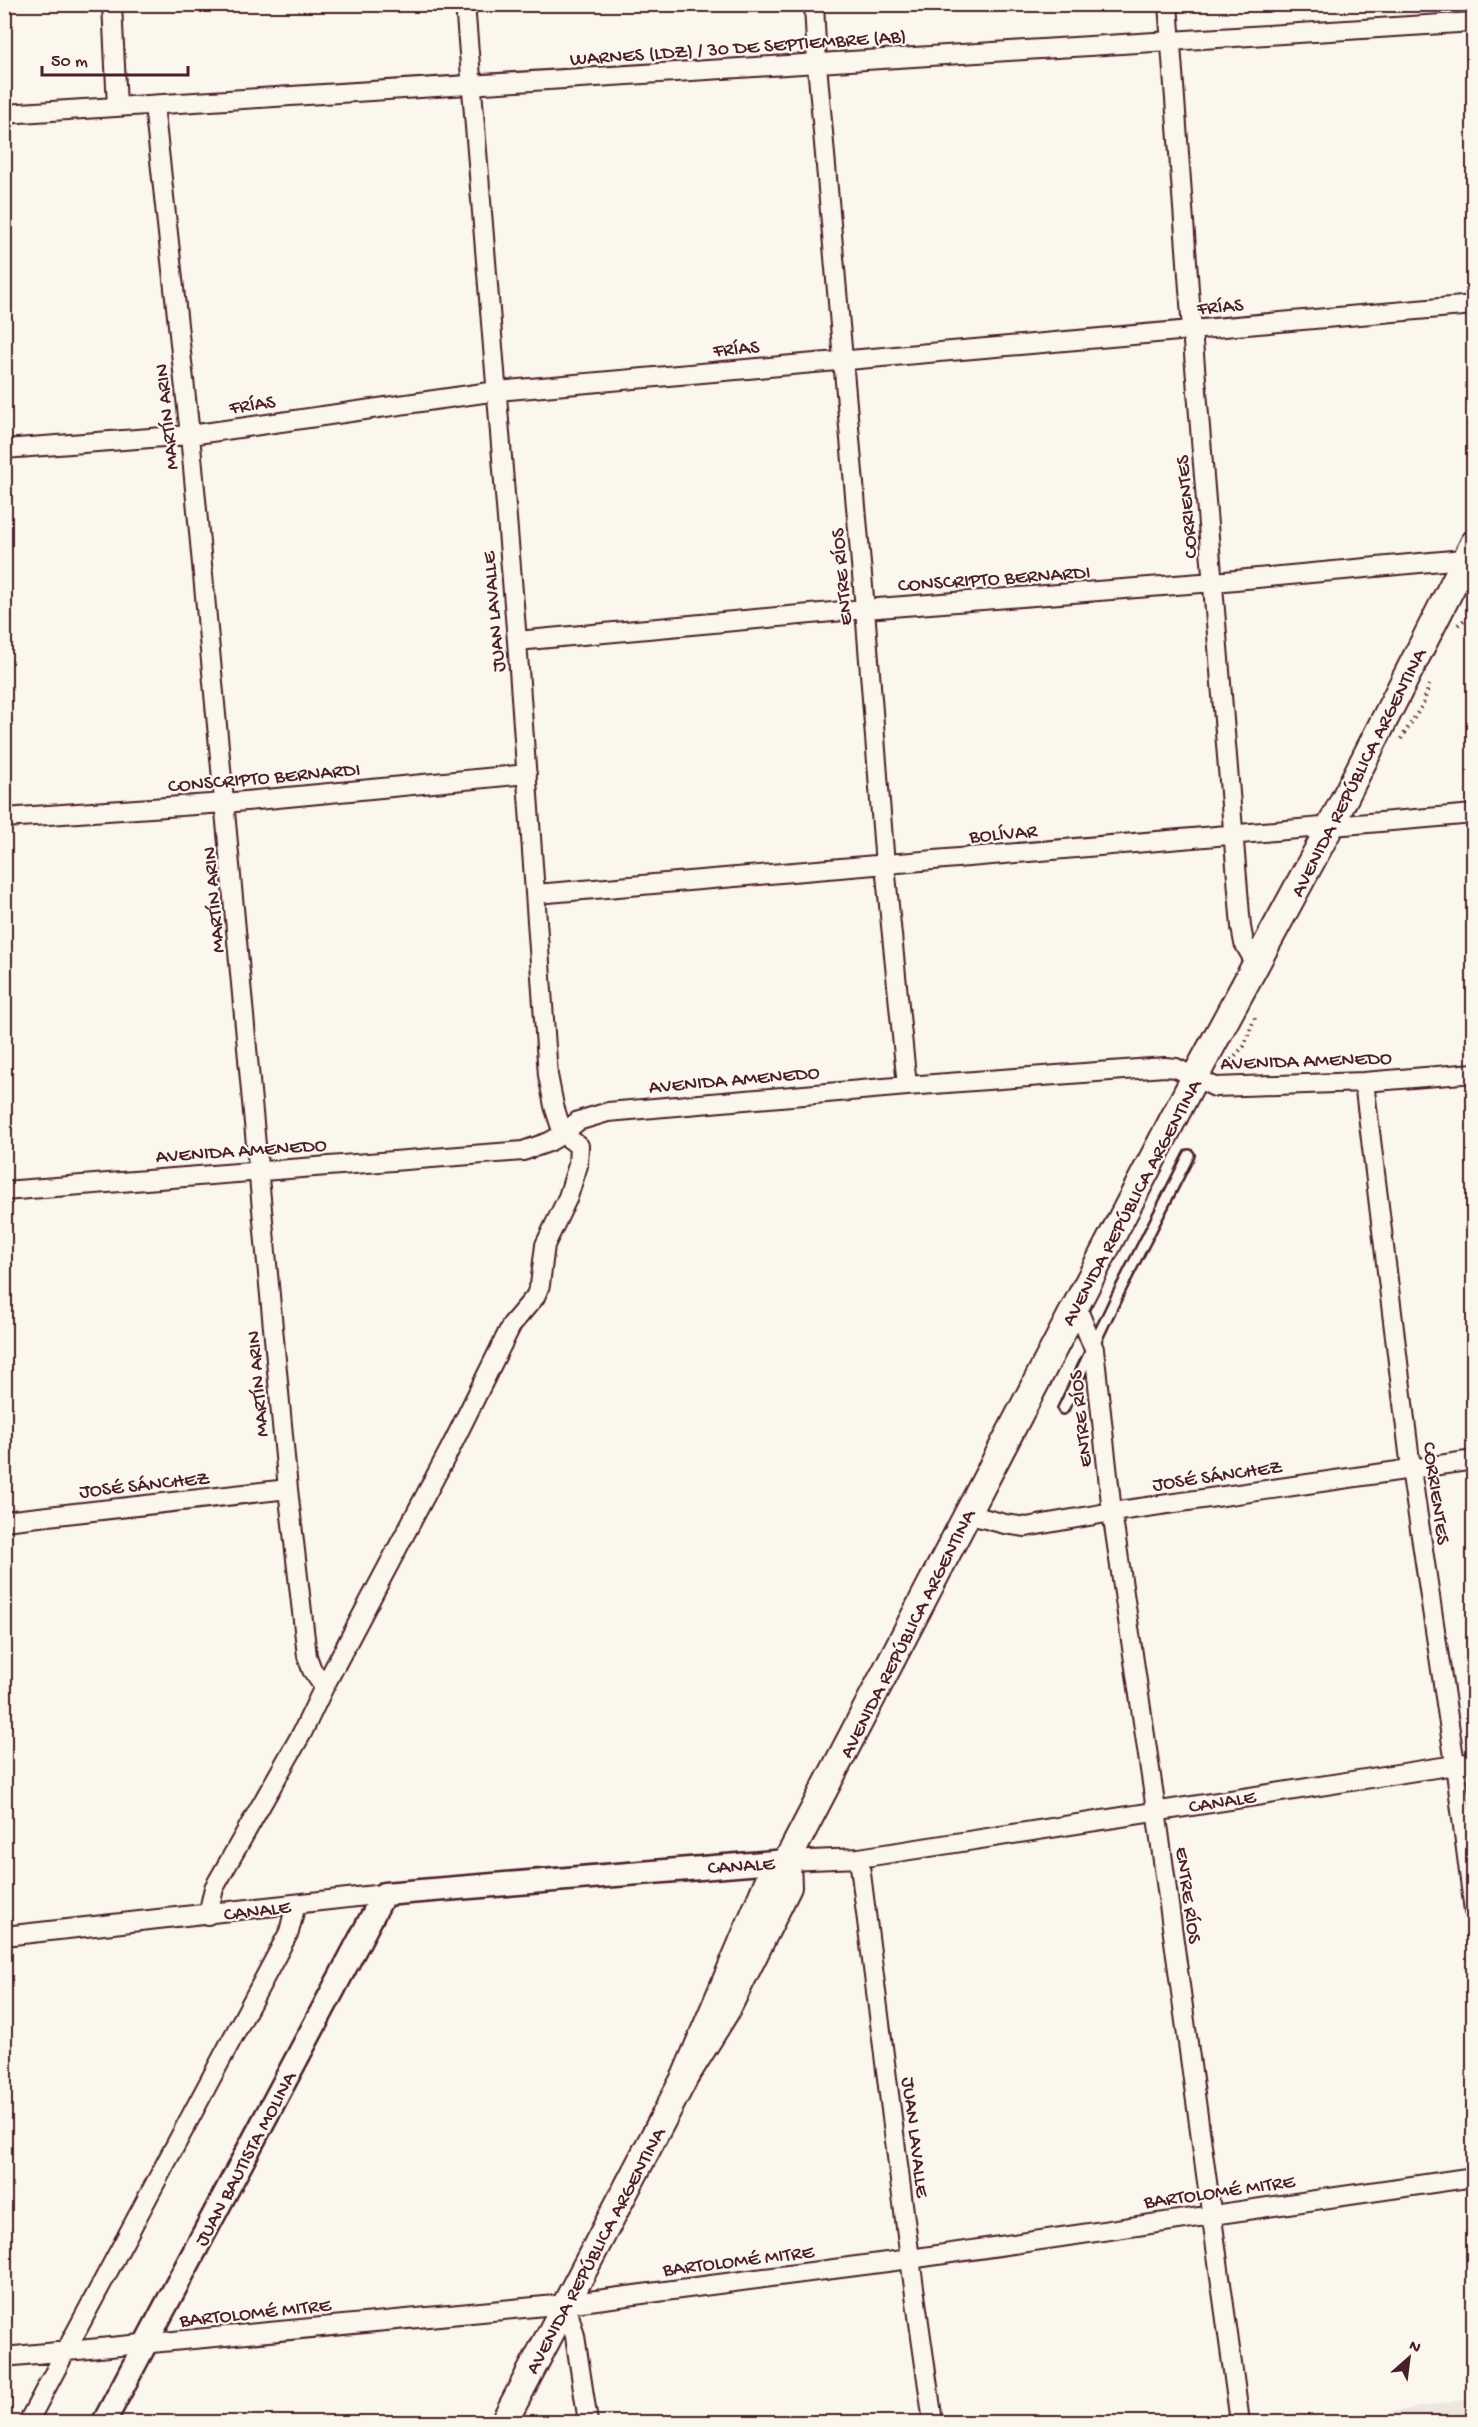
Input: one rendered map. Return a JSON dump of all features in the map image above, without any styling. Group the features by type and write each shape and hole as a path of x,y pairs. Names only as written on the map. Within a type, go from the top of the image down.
{"main road":[{"name":"AVENIDA REPÚBLICA ARGENTINA","path":"504,2422 685,2077 769,1879 787,1861 1195,1077 1331,825 1471,553"}],"street":[{"path":"112,4 117,107"},
{"name":"JUAN LAVALLE","path":"324,1687 451,1447 512,1324 535,1297 540,1285 545,1245 568,1197 580,1154 579,1146 563,1134 554,1107 548,1075 517,641 465,4"},
{"name":"ENTRE RÍOS","path":"814,4 817,64 885,865 907,1086"},
{"name":"CORRIENTES","path":"1168,4 1241,927 1244,942 1256,964"},
{"name":"WARNES (LDZ) / 30 DE SEPTIEMBRE (AB)","path":"4,114 1473,22"},
{"name":"MARTÍN ARIN","path":"154,105 190,435 288,1489 307,1656 312,1670 324,1687"},
{"name":"FRÍAS","path":"4,449 190,435 496,391 1473,305"},
{"name":"CONSCRIPTO BERNARDI","path":"517,641 865,609 1214,582 1471,553"},
{"name":"CONSCRIPTO BERNARDI","path":"4,818 225,803 527,774"},
{"name":"BOLÍVAR","path":"536,894 1473,814"},
{"name":"AVENIDA AMENEDO","path":"4,1191 523,1151 563,1134 578,1121 608,1112 907,1086 1165,1067 1176,1068 1215,1087 1364,1082 1473,1073"},
{"name":"CORRIENTES","path":"1364,1082 1411,1469 1455,1764 1473,1911"},
{"name":"ENTRE RÍOS","path":"1076,1305 1093,1346 1112,1512 1156,1810 1240,2422"},
{"name":"JOSÉ SÁNCHEZ","path":"968,1514 1026,1527 1112,1512 1473,1461"},
{"name":"JOSÉ SÁNCHEZ","path":"4,1521 288,1489"},
{"path":"208,1915 214,1888 302,1733 324,1687"},
{"name":"CANALE","path":"4,1936 384,1894 787,1861 859,1858 1473,1762"},
{"name":"JUAN LAVALLE","path":"859,1858 933,2422"},
{"name":"JUAN BAUTISTA MOLINA","path":"104,2422 384,1894"},
{"path":"28,2422 289,1932 296,1905"},
{"name":"BARTOLOMÉ MITRE","path":"4,2358 566,2304 910,2259 1473,2177"},
{"path":"566,2304 575,2336 588,2422"}],"lane":[{"path":"1063,1409 1189,1155"}],"shaded area":[{"path":"1473,2398 1473,2422 1392,2422 1391,2412"}]}
